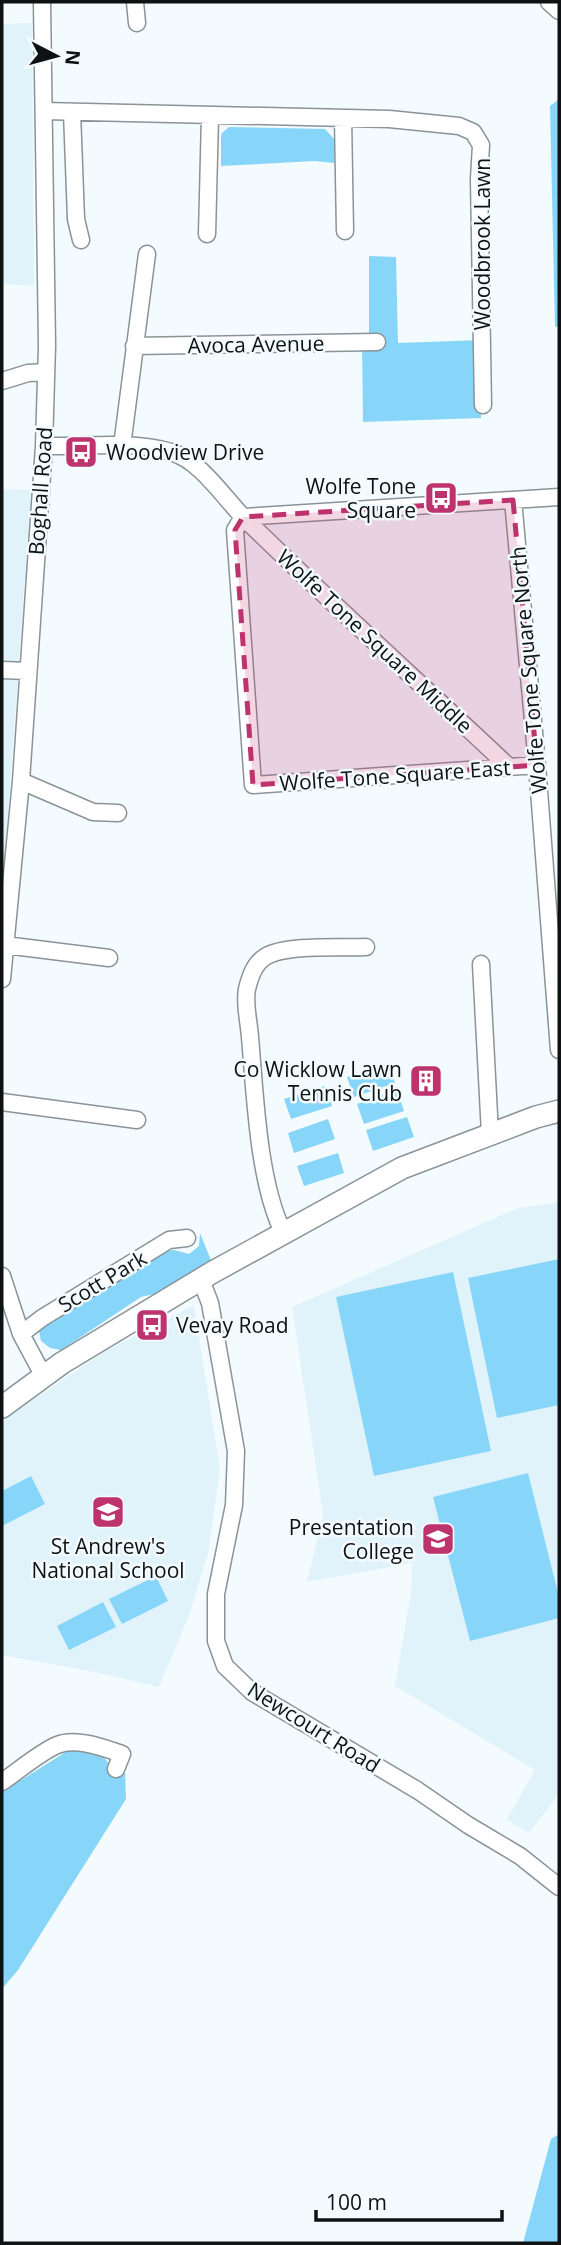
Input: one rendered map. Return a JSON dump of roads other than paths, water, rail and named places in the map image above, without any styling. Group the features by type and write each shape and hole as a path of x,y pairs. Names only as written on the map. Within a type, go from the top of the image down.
{"main road":[{"path":"2,1407 43,1375 201,1280 402,1168 536,1116 559,1111"}],"street":[{"name":"Boghall Road","path":"2,979 21,781 44,446 46,372 43,2"},
{"path":"135,2 137,23"},
{"path":"549,2 559,11"},
{"name":"Woodbrook Lawn","path":"44,111 209,117 343,118 459,126 473,132 481,145 479,179 483,405"},
{"path":"72,112 76,219 81,240"},
{"path":"207,234 209,117"},
{"path":"343,118 345,231"},
{"path":"44,446 122,446 146,254"},
{"name":"Avoca Avenue","path":"134,346 377,342"},
{"path":"2,381 28,373 46,372"},
{"name":"Wolfe Tone Square Middle","path":"122,446 173,452 194,466 213,483 239,523 508,766"},
{"path":"239,523 559,497"},
{"name":"Wolfe Tone Square North","path":"513,500 559,1050"},
{"name":"Wolfe Tone Square East","path":"239,523 253,785 537,765"},
{"path":"2,670 28,671"},
{"path":"21,781 93,812 118,813"},
{"path":"5,945 110,958"},
{"path":"283,1232 272,1200 263,1157 255,1101 246,992 254,967 266,956 312,948 366,947"},
{"path":"481,964 490,1134"},
{"path":"2,1102 137,1120"},
{"name":"Scott Park","path":"21,1334 42,1318 169,1240 187,1238"},
{"path":"2,1276 21,1334 43,1375"},
{"name":"Newcourt Road","path":"201,1280 209,1303 236,1451 234,1505 216,1594 216,1641 225,1666 252,1692 520,1856 559,1887"},
{"path":"2,1782 58,1745 72,1743 100,1746 122,1754 116,1769"}],"place":[{"name":"Woodview Drive","path":"81,452"},
{"name":"Wolfe Tone Square","path":"441,498"},
{"name":"Co Wicklow Lawn Tennis Club","path":"426,1081"},
{"name":"Vevay Road","path":"152,1325"},
{"name":"St Andrew's National School","path":"108,1512"},
{"name":"Presentation College","path":"438,1539"}]}
